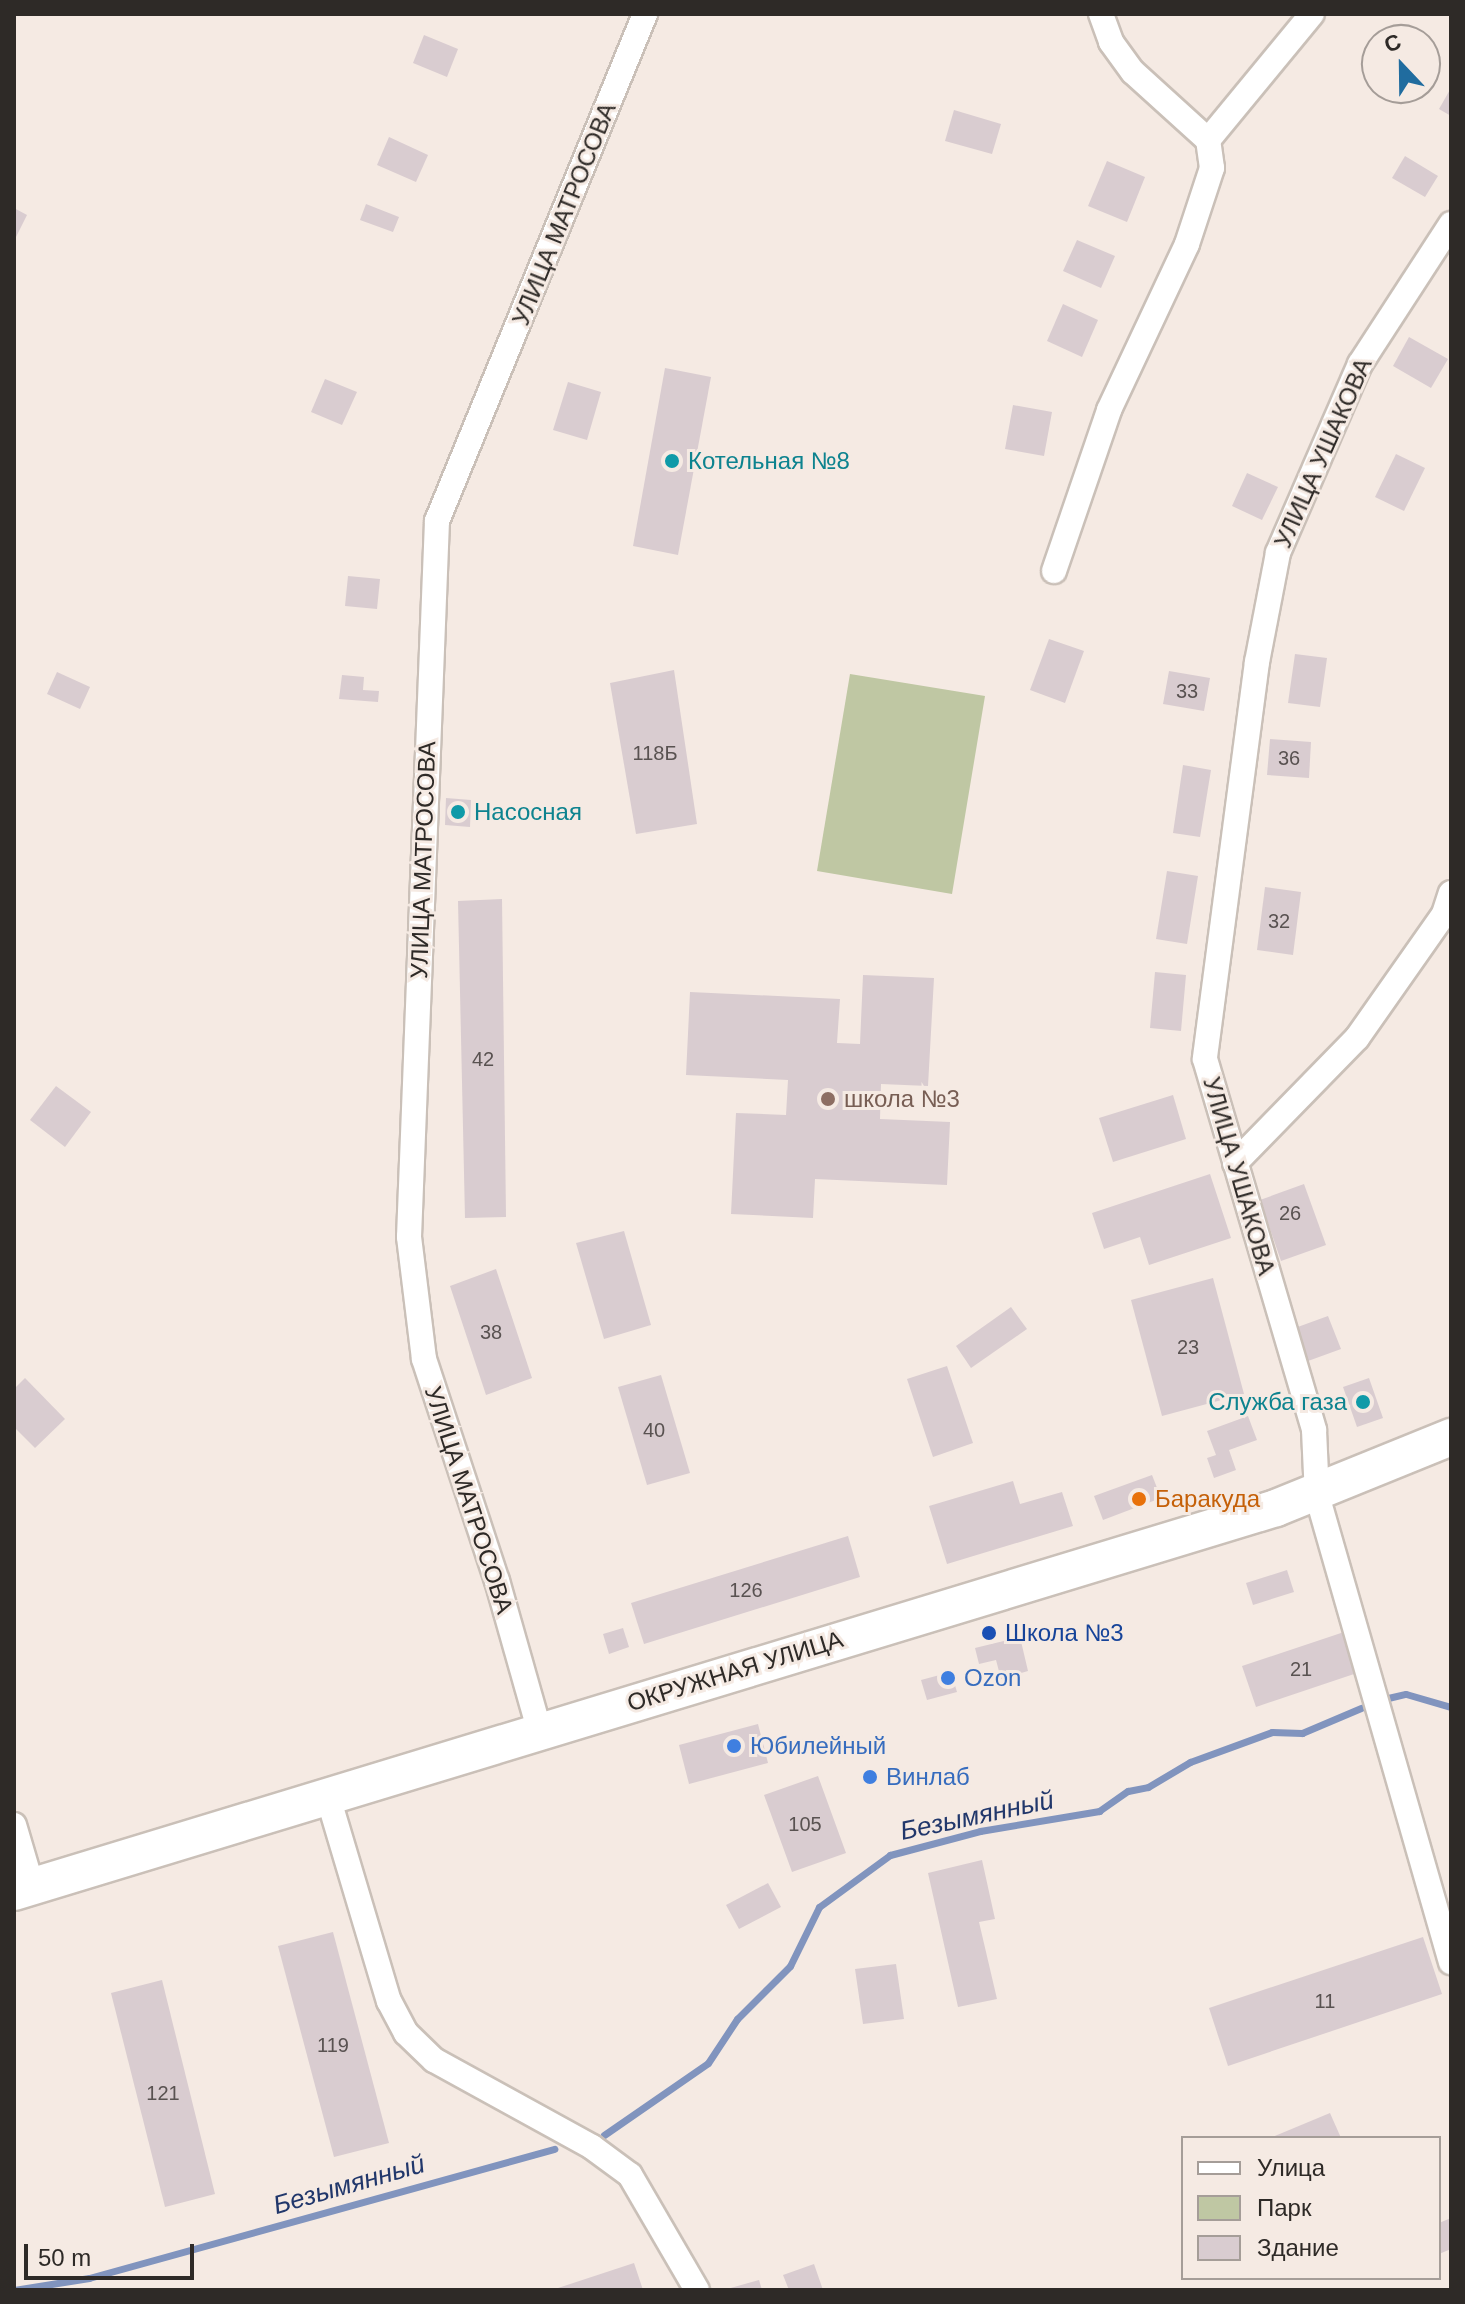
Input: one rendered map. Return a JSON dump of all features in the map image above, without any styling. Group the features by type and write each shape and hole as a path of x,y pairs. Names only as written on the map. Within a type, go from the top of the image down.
{"main road":[{"name":"ОКРУЖНАЯ УЛИЦА","path":"23,1889 328,1797 539,1729 1317,1495 1451,1437"}],"street":[{"name":"УЛИЦА МАТРОСОВА","path":"539,1729 497,1581 424,1359 409,1237 437,521 645,14"},
{"path":"1054,571 1109,410 1187,244 1212,168 1208,140 1133,72 1111,42 1101,14"},
{"path":"1208,140 1312,14"},
{"name":"УЛИЦА УШАКОВА","path":"1451,224 1360,364 1278,553 1257,662 1205,1059 1314,1430 1317,1495 1451,1962"},
{"path":"1235,1163 1357,1038 1444,914 1451,893"},
{"path":"328,1797 384,1987 406,2033 434,2060 592,2147 630,2175 697,2290"},
{"path":"14,1825 23,1889"}],"green space":[{"path":"850,674 985,696 952,894 817,871"}],"building":[{"path":"424,35 458,49 447,77 413,63"},
{"path":"1451,88 1451,116 1439,109"},
{"path":"954,110 1001,124 992,154 945,141"},
{"path":"389,137 428,155 416,182 377,165"},
{"path":"1405,156 1438,176 1425,197 1392,178"},
{"path":"1107,161 1145,177 1127,222 1088,206"},
{"path":"366,204 399,217 393,232 360,220"},
{"path":"14,208 27,215 14,241"},
{"path":"1077,240 1115,256 1101,288 1063,271"},
{"path":"1063,304 1098,320 1082,357 1047,341"},
{"path":"1409,337 1448,359 1431,388 1393,366"},
{"name":"Котельная №8","path":"665,368 711,377 678,555 633,546"},
{"path":"325,379 357,392 342,425 311,412"},
{"path":"568,382 601,392 587,440 553,430"},
{"path":"1013,405 1052,412 1044,456 1005,449"},
{"path":"1396,454 1425,468 1404,511 1375,497"},
{"path":"1247,473 1278,487 1262,520 1232,506"},
{"path":"348,576 380,579 377,609 345,606"},
{"path":"1049,639 1084,651 1065,703 1030,690"},
{"path":"1295,654 1327,658 1320,707 1288,703"},
{"path":"674,670 697,824 636,834 610,683"},
{"path":"1169,671 1210,678 1204,711 1163,704"},
{"path":"57,672 90,687 80,709 47,694"},
{"path":"342,675 364,677 363,690 379,691 378,702 339,699"},
{"path":"1270,739 1311,742 1309,778 1267,775"},
{"path":"1183,765 1211,770 1200,837 1173,833"},
{"name":"Насосная","path":"446,798 471,800 470,827 445,825"},
{"path":"1167,871 1198,876 1187,944 1156,939"},
{"path":"1265,887 1301,892 1293,955 1257,950"},
{"path":"502,899 506,1217 465,1218 458,901"},
{"path":"1155,972 1186,975 1181,1031 1150,1028"},
{"path":"863,975 934,978 928,1086 881,1084 880,1119 950,1122 947,1185 815,1179 813,1218 731,1214 736,1113 786,1115 788,1080 686,1075 690,992 840,999 837,1043 860,1044"},
{"path":"56,1086 91,1112 65,1147 30,1120"},
{"path":"1173,1095 1186,1139 1113,1162 1099,1118"},
{"path":"1210,1174 1231,1238 1149,1265 1140,1237 1104,1249 1092,1213"},
{"path":"1304,1184 1326,1245 1281,1261 1260,1200"},
{"path":"624,1231 651,1325 604,1339 576,1243"},
{"path":"496,1269 532,1378 486,1395 450,1286"},
{"path":"1213,1278 1244,1394 1162,1416 1131,1300"},
{"path":"1011,1307 1027,1329 971,1368 956,1346"},
{"path":"1328,1316 1341,1349 1308,1361 1295,1328"},
{"path":"947,1366 973,1443 933,1457 907,1379"},
{"path":"661,1375 690,1473 647,1485 618,1387"},
{"path":"25,1378 65,1419 35,1448 14,1427 14,1389"},
{"name":"Служба газа","path":"1369,1378 1383,1418 1357,1427 1343,1387"},
{"path":"1248,1416 1257,1440 1229,1450 1236,1470 1214,1478 1207,1458 1216,1455 1207,1431"},
{"path":"1152,1475 1161,1498 1103,1520 1094,1496"},
{"path":"1013,1481 1020,1504 1062,1492 1073,1526 947,1564 929,1506"},
{"path":"848,1536 860,1577 644,1644 631,1603"},
{"path":"1287,1570 1294,1592 1253,1605 1246,1583"},
{"path":"623,1628 629,1647 609,1654 603,1634"},
{"path":"1347,1631 1360,1672 1256,1707 1242,1666"},
{"path":"1020,1637 1028,1671 1001,1679 996,1660 979,1664 975,1648"},
{"path":"951,1672 957,1692 927,1700 921,1680"},
{"path":"758,1724 768,1763 689,1784 679,1745"},
{"path":"818,1776 846,1853 792,1872 764,1795"},
{"path":"982,1860 995,1919 979,1922 997,1999 958,2007 928,1873"},
{"path":"768,1883 781,1907 739,1929 726,1905"},
{"path":"333,1932 389,2143 334,2157 278,1946"},
{"path":"1423,1937 1442,1994 1228,2066 1209,2008"},
{"path":"896,1964 904,2019 863,2024 855,1969"},
{"path":"162,1980 215,2194 165,2207 111,1993"},
{"path":"1330,2113 1340,2136 1275,2136"},
{"path":"1451,2218 1451,2249 1441,2253 1441,2222"},
{"path":"634,2263 643,2290 555,2290 555,2289"},
{"path":"814,2264 823,2290 789,2290 783,2275"},
{"path":"759,2280 762,2290 727,2290 727,2289"}],"waterway":[{"name":"Безымянный","path":"1388,1698 1406,1694 1451,1707"},
{"name":"Безымянный","path":"604,2135 708,2063 737,2019 790,1966 819,1907 890,1855 980,1831 1099,1811 1128,1791 1148,1787 1190,1762 1272,1732 1302,1733 1361,1708"},
{"name":"Безымянный","path":"14,2290 89,2278 554,2149"}],"place":[{"name":"Котельная №8","path":"672,461"},
{"name":"Насосная","path":"458,812"},
{"name":"школа №3","path":"828,1099"},
{"name":"Служба газа","path":"1363,1402"},
{"name":"Баракуда","path":"1139,1499"},
{"name":"Школа №3","path":"989,1633"},
{"name":"Ozon","path":"948,1678"},
{"name":"Юбилейный","path":"734,1746"},
{"name":"Винлаб","path":"870,1777"}]}
